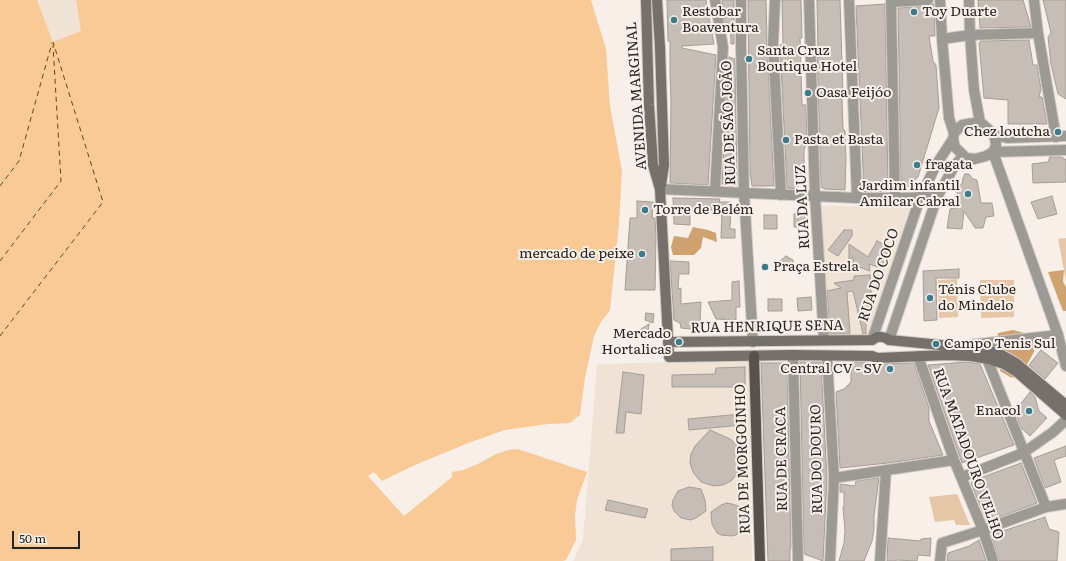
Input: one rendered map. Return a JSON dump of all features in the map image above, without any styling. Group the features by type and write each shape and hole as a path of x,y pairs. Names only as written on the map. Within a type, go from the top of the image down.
{"main road":[{"name":"AVENIDA MARGINAL","path":"646,0 648,89 653,165 660,189"},
{"name":"AVENIDA MARGINAL","path":"657,0 664,165 660,189 668,357"},
{"name":"RUA HENRIQUE SENA","path":"668,342 872,340 882,337 889,340 961,346 993,351 1008,358 1026,370 1066,405"},
{"name":"RUA DO COCO","path":"872,340 868,350 872,356"},
{"path":"883,357 888,352 889,340"},
{"name":"RUA DE MORGOINHO","path":"754,356 760,561"},
{"name":"RUA HENRIQUE SENA","path":"668,357 872,356 877,358 970,356 1004,364 1017,372 1066,415"}],"street":[{"path":"715,0 723,47 715,191"},
{"name":"RUA DE SÃO JOÃO","path":"741,0 744,193 753,342"},
{"path":"775,0 773,44 781,195"},
{"name":"RUA DA LUZ","path":"809,0 815,196 824,340"},
{"path":"849,0 857,198"},
{"path":"895,198 891,1 928,0"},
{"path":"940,0 949,118 954,136 955,147 966,158 975,159 993,152 1066,150"},
{"path":"969,0 974,90 980,122 994,135 1006,138 1061,136 1038,33 1034,0"},
{"path":"942,39 970,35 1038,33"},
{"path":"954,136 962,125 980,122"},
{"path":"994,135 996,144 993,152 1058,335 1066,366"},
{"name":"RUA DO COCO","path":"872,340 920,198 936,166 954,136"},
{"path":"889,340 937,197 955,165 964,156"},
{"path":"660,189 857,198 937,197"},
{"path":"961,346 1058,335"},
{"name":"RUA DE CRACA","path":"793,356 798,561"},
{"name":"RUA DO DOURO","path":"827,356 834,478 830,561"},
{"name":"RUA MATADOURO VELHO","path":"918,356 954,460 983,530 993,561"},
{"path":"987,359 1023,453 1046,507"},
{"path":"962,477 1023,453 1044,440 1066,420"},
{"path":"834,478 954,460"},
{"path":"880,561 886,470"},
{"path":"940,561 942,543 1046,507 1066,504"}],"shaded area":[{"path":"0,0 37,0 53,42 81,31 76,0 591,0 606,49 610,106 622,171 619,224 610,310 601,322 594,336 585,378 580,415 570,423 548,424 505,430 415,465 382,481 374,472 368,476 404,516 452,477 452,472 463,470 496,454 508,450 518,449 587,472 577,500 575,516 576,540 566,560 0,561"},
{"path":"37,0 76,0 81,31 53,42"},
{"path":"820,206 911,207 869,336 828,335"},
{"path":"693,227 716,233 717,242 703,237 701,248 694,255 673,255 671,247 674,236 688,238"},
{"path":"1066,238 1066,281 1058,239"},
{"path":"1064,270 1063,282 1066,287 1066,311 1063,311 1048,272"},
{"path":"957,279 958,317 939,318 938,280"},
{"path":"980,280 1014,280 1014,317 981,318"},
{"path":"1013,330 1024,333 1034,341 1034,352 1025,368 1015,378 1010,377 1000,371 1002,354 997,341 998,333"},
{"path":"749,360 752,561 573,561 583,540 597,364"},
{"path":"957,494 970,525 956,525 954,520 935,522 929,497"}],"building":[{"path":"667,0 706,0 714,44 682,46 682,48 716,55 708,185 670,183 671,100 670,41 668,41"},
{"path":"722,0 734,0 734,44 731,44 730,24 725,22"},
{"path":"748,0 766,0 774,186 752,186 750,172"},
{"path":"782,0 801,0 802,38 800,38 802,105 806,105 807,142 804,150 804,177 798,178 798,189 787,188 780,45 783,44"},
{"path":"817,0 840,0 843,129 845,131 846,159 845,190 824,189 821,187"},
{"path":"978,0 1023,0 1031,27 980,28"},
{"path":"1043,0 1066,0 1066,99 1058,94 1051,64 1048,37 1051,33"},
{"path":"885,4 888,189 887,192 864,192 856,6"},
{"path":"934,4 935,36 929,36 933,61 936,65 939,108 918,177 906,188 901,188 898,8 928,6"},
{"path":"1029,40 1033,65 1037,65 1041,89 1039,97 1042,97 1047,124 1008,124 1008,100 984,98 979,43 981,41"},
{"path":"729,57 735,59 737,185 722,184"},
{"path":"1050,157 1062,157 1066,160 1066,182 1033,183 1032,164 1048,162"},
{"name":"Jardim infantil Amilcar Cabral","path":"965,174 969,174 973,179 977,180 981,203 992,203 994,216 986,217 983,228 975,228 964,211 962,229 947,228 950,209 959,207 956,186 962,184"},
{"path":"1052,196 1057,214 1038,219 1031,202"},
{"path":"673,198 720,199 719,202 731,202 730,229 735,229 735,238 721,238 722,209 690,211 690,225 674,224"},
{"name":"mercado de peixe","path":"637,201 653,202 652,218 655,218 656,235 655,290 625,290 630,218 637,218"},
{"path":"794,214 805,214 805,227 794,227"},
{"path":"764,215 777,215 777,229 764,229"},
{"path":"844,230 852,230 852,236 838,256 828,250"},
{"path":"877,241 891,248 885,257 881,268 869,264 870,271 853,265 853,257 849,260 849,244 868,257"},
{"path":"786,256 793,260 793,265 788,270 781,268 780,261"},
{"path":"670,261 689,262 689,274 679,274 678,289 681,288 681,304 701,302 700,325 692,325 691,329 681,328 680,323 674,320"},
{"name":"Ténis Clube do Mindelo","path":"959,269 959,278 936,278 937,320 924,321 923,271"},
{"path":"870,275 872,309 869,318 866,319 866,334 863,334 853,291 847,292 850,334 830,334 827,291 841,288 834,283 854,280 854,276"},
{"path":"739,281 740,307 736,307 736,320 716,319 708,302 732,300 732,282"},
{"path":"811,297 812,310 798,311 797,298"},
{"path":"768,299 782,299 782,311 768,311"},
{"path":"646,313 654,314 653,323 645,320"},
{"path":"649,324 648,333 646,335 642,335 640,331 641,329"},
{"path":"1041,350 1058,363 1045,379 1029,365"},
{"path":"800,362 821,362 827,479 823,561 804,554"},
{"path":"851,362 871,362 877,364 914,363 929,408 929,421 943,455 840,468 836,392 844,389 851,382"},
{"path":"966,362 980,364 1014,445 962,463 928,365"},
{"path":"761,363 787,363 790,561 768,561"},
{"path":"745,367 745,387 672,387 672,375 715,374 716,368"},
{"path":"623,372 644,375 641,414 626,412 624,433 616,433"},
{"path":"1030,392 1035,397 1039,411 1047,418 1030,436 1021,428 1015,411"},
{"path":"741,414 742,425 689,430 688,419"},
{"path":"710,430 730,439 736,444 742,458 741,466 737,474 731,481 723,485 714,486 701,482 693,472 690,463 691,454 695,446"},
{"path":"1066,446 1066,456 1054,460 1061,482 1045,488 1034,458"},
{"path":"1021,463 1037,503 987,522 971,483 972,481"},
{"path":"879,478 872,541 864,561 839,561 844,543 845,531 843,507 844,492 840,492 840,484 855,486 856,481"},
{"path":"689,487 701,489 705,500 706,511 691,520 681,518 674,511 672,505 678,491"},
{"path":"608,500 648,509 645,518 605,510"},
{"path":"727,503 738,506 742,510 744,516 744,527 736,535 731,536 717,533 712,524 711,512"},
{"path":"1045,517 1049,529 1059,532 1057,561 999,561 991,535"},
{"path":"888,538 920,541 921,539 931,538 930,556 918,555 917,561 887,561"},
{"path":"979,540 986,561 947,561 948,553 969,546"},
{"path":"713,547 713,561 671,561 671,549"}],"ferry route":[{"path":"0,336 103,202 53,42"},
{"path":"0,186 19,161 52,43"},
{"path":"0,261 61,181 53,45"}],"place":[{"name":"Toy Duarte","path":"914,12"},
{"name":"Restobar Boaventura","path":"674,20"},
{"name":"Santa Cruz Boutique Hotel","path":"749,59"},
{"name":"Oasa Feijóo","path":"808,93"},
{"name":"Chez loutcha","path":"1058,132"},
{"name":"Pasta et Basta","path":"786,140"},
{"name":"fragata","path":"917,165"},
{"name":"Jardim infantil Amilcar Cabral","path":"968,194"},
{"name":"Torre de Belém","path":"645,210"},
{"name":"mercado de peixe","path":"642,254"},
{"name":"Praça Estrela","path":"765,267"},
{"name":"Ténis Clube do Mindelo","path":"930,298"},
{"name":"Mercado Hortalicas","path":"679,342"},
{"name":"Campo Tenis Sul","path":"936,344"},
{"name":"Central CV - SV","path":"890,369"},
{"name":"Enacol","path":"1029,411"}]}
